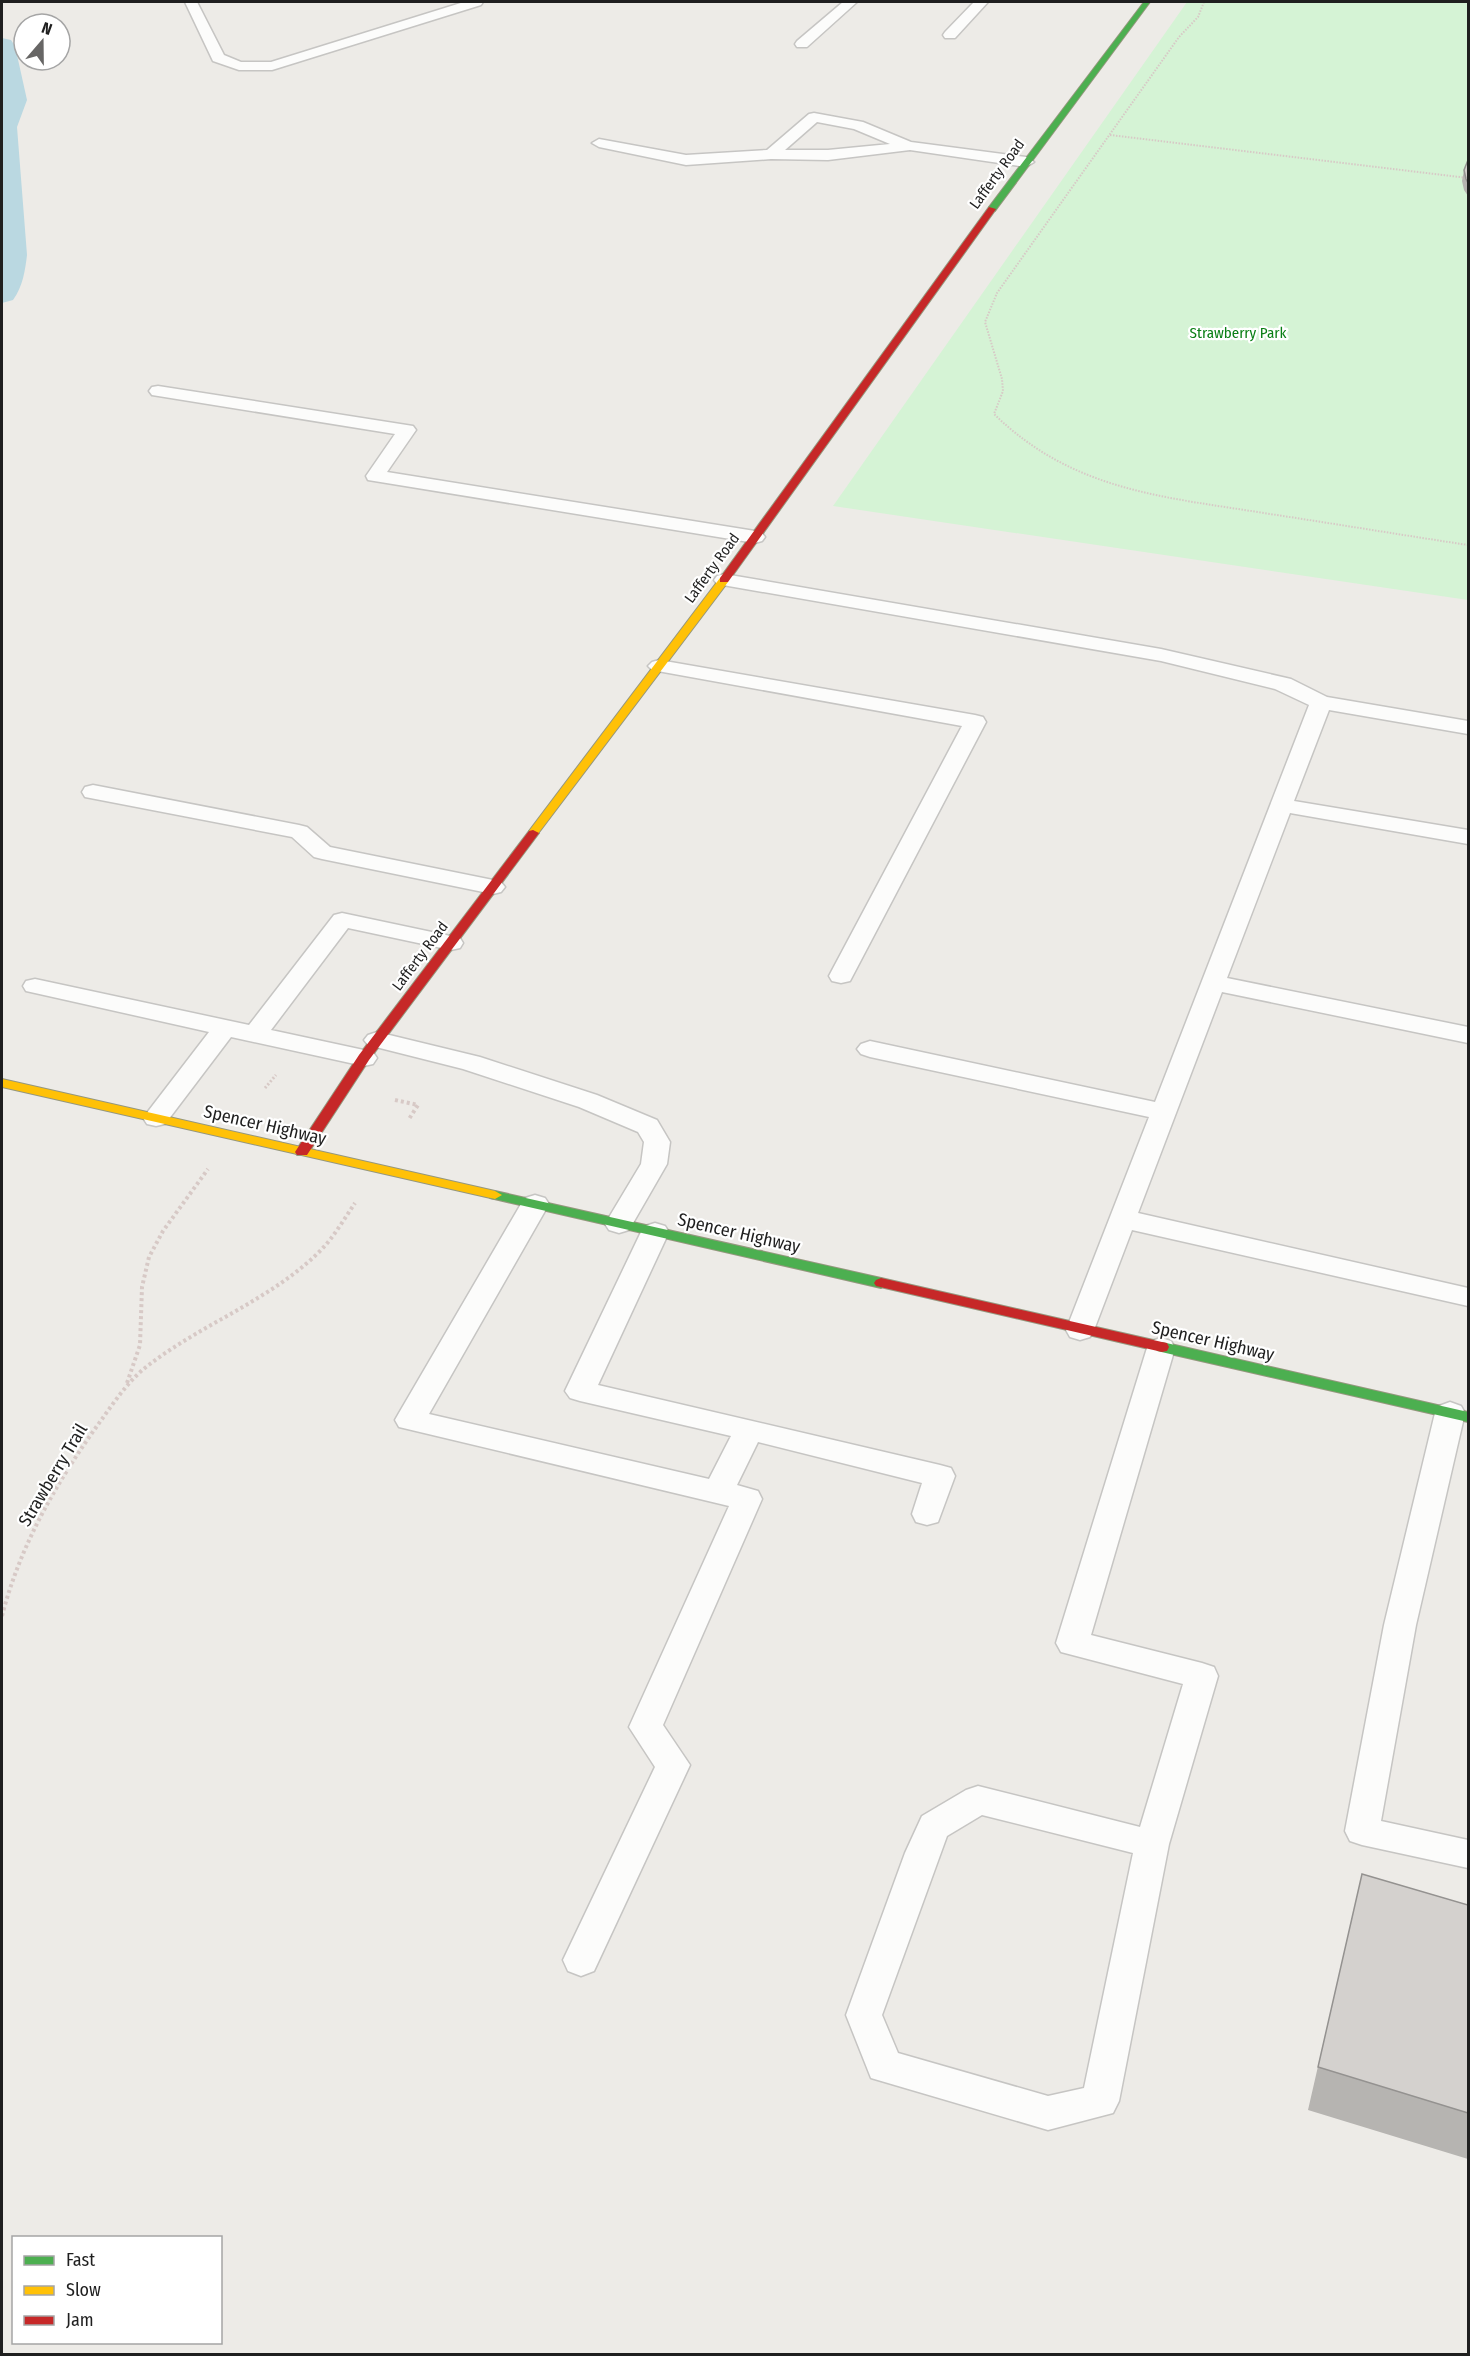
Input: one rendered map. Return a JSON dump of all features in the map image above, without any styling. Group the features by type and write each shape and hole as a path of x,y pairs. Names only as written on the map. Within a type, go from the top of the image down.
{"street":[{"name":"Lafferty Road","path":"302,1152 370,1049 724,580 1026,162 1147,2"},
{"name":"Spencer Highway","path":"4,1084 1459,1415"}],"lane":[{"path":"191,2 218,58 239,66 272,66 476,2"},
{"path":"802,44 850,2"},
{"path":"950,35 981,2"},
{"path":"771,154 814,117 858,125 910,146"},
{"path":"599,143 686,160 771,154 828,155 910,146 1026,162"},
{"path":"158,391 407,430 375,476 755,537"},
{"path":"724,580 1161,655 1273,681 1321,702 1468,727"},
{"path":"659,666 975,722 842,976"},
{"path":"1080,1330 1321,702"},
{"path":"93,792 299,832 322,852 493,887"},
{"path":"1281,805 1468,837"},
{"path":"255,1035 342,920 451,943"},
{"path":"1214,983 1468,1035"},
{"path":"35,986 255,1035 471,1063 588,1101 648,1126 657,1142 654,1164 619,1224"},
{"path":"156,1118 225,1028"},
{"path":"870,1049 1164,1112"},
{"path":"535,1204 411,1420 747,1498 646,1727 673,1765 581,1960"},
{"path":"1123,1219 1468,1297"},
{"path":"655,1232 580,1390 940,1476 927,1514"},
{"path":"1152,1844 978,1800 934,1826 922,1852 864,2015 884,2066 1048,2113 1100,2101 1152,1844 1202,1676 1072,1643 1161,1348"},
{"path":"1459,1415 1401,1624 1362,1831 1468,1854"},
{"path":"718,1492 749,1429"}],"path":[{"path":"1204,2 1203,10 1198,18 1179,37 997,293 985,322 1002,379 1002,392 994,414 1016,437 1051,461 1094,479 1141,493 1468,545"},
{"path":"1110,135 1468,178"},
{"path":"265,1088 275,1075"},
{"path":"395,1100 418,1105 409,1119"},
{"path":"126,1387 135,1366 141,1340 140,1314 145,1271 154,1247 186,1202"},
{"path":"126,1387 162,1356 198,1335 304,1263 333,1236"},
{"name":"Strawberry Trail","path":"2,1616 7,1589 36,1525 81,1449 126,1387"}],"green space":[{"name":"Strawberry Park","path":"1187,2 1468,2 1468,600 833,506"}],"building":[{"path":"1468,160 1468,183 1464,170"},
{"path":"1362,1874 1468,1905 1468,2113 1318,2067"}],"waterway":[{"path":"2,46 10,76 13,100 3,127 12,233 9,275 2,293"}],"traffic: fast":[{"path":"992,209 1147,2"},
{"path":"495,1195 881,1283"},
{"path":"1162,1347 1468,1417"}],"traffic: slow":[{"path":"533,833 724,580"},
{"path":"2,1083 495,1195"}],"traffic: jam":[{"path":"724,580 992,209"},
{"path":"302,1152 364,1058 533,833"},
{"path":"881,1283 1162,1347"}]}
